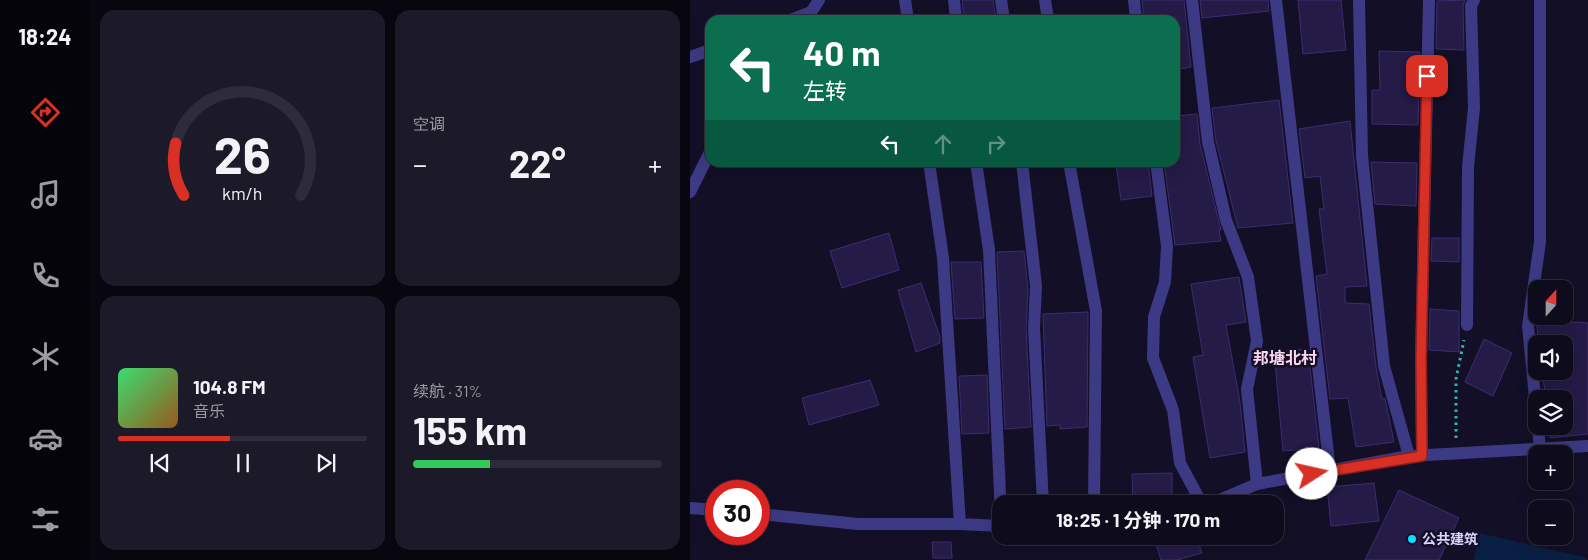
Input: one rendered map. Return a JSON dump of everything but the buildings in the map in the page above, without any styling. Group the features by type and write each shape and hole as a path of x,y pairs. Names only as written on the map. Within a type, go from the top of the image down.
{"street":[{"path":"810,15 819,0"},
{"path":"906,0 908,15"},
{"path":"954,0 956,15"},
{"path":"1001,0 1003,15"},
{"path":"1045,0 1047,15"},
{"path":"1134,0 1136,15"},
{"path":"1192,0 1208,142 1226,220 1248,277 1257,341 1247,389 1257,484"},
{"path":"1276,0 1330,470"},
{"path":"1359,0 1362,156 1384,366 1415,456"},
{"path":"1415,456 1421,360 1429,0"},
{"path":"1467,325 1468,167 1474,108 1471,6 1474,0"},
{"path":"1534,390 1528,326 1540,242 1540,0"},
{"path":"690,57 705,52"},
{"path":"690,192 705,162"},
{"path":"930,167 943,258 960,524"},
{"path":"977,167 989,250 1000,495"},
{"path":"1023,167 1036,286 1034,328 1043,495"},
{"path":"1070,167 1096,311 1094,495"},
{"path":"1157,167 1167,246 1165,282 1154,317 1153,358 1174,410 1180,463 1197,495"},
{"path":"1573,447 1588,446"},
{"path":"1231,495 1257,484 1415,456 1528,451"},
{"path":"690,508 705,509"},
{"path":"770,515 858,524 992,526"}],"path":[{"path":"1456,454 1456,379 1467,325"}],"water":[{"path":"1479,533 1584,557 1588,560 1474,560"}],"place":[{"name":"公共建筑","path":"1412,539"}],"district":[{"name":"邦塘北村","path":"1285,358"}],"route":[{"path":"1312,474 1409,456 1422,456 1421,360 1427,76"}]}
